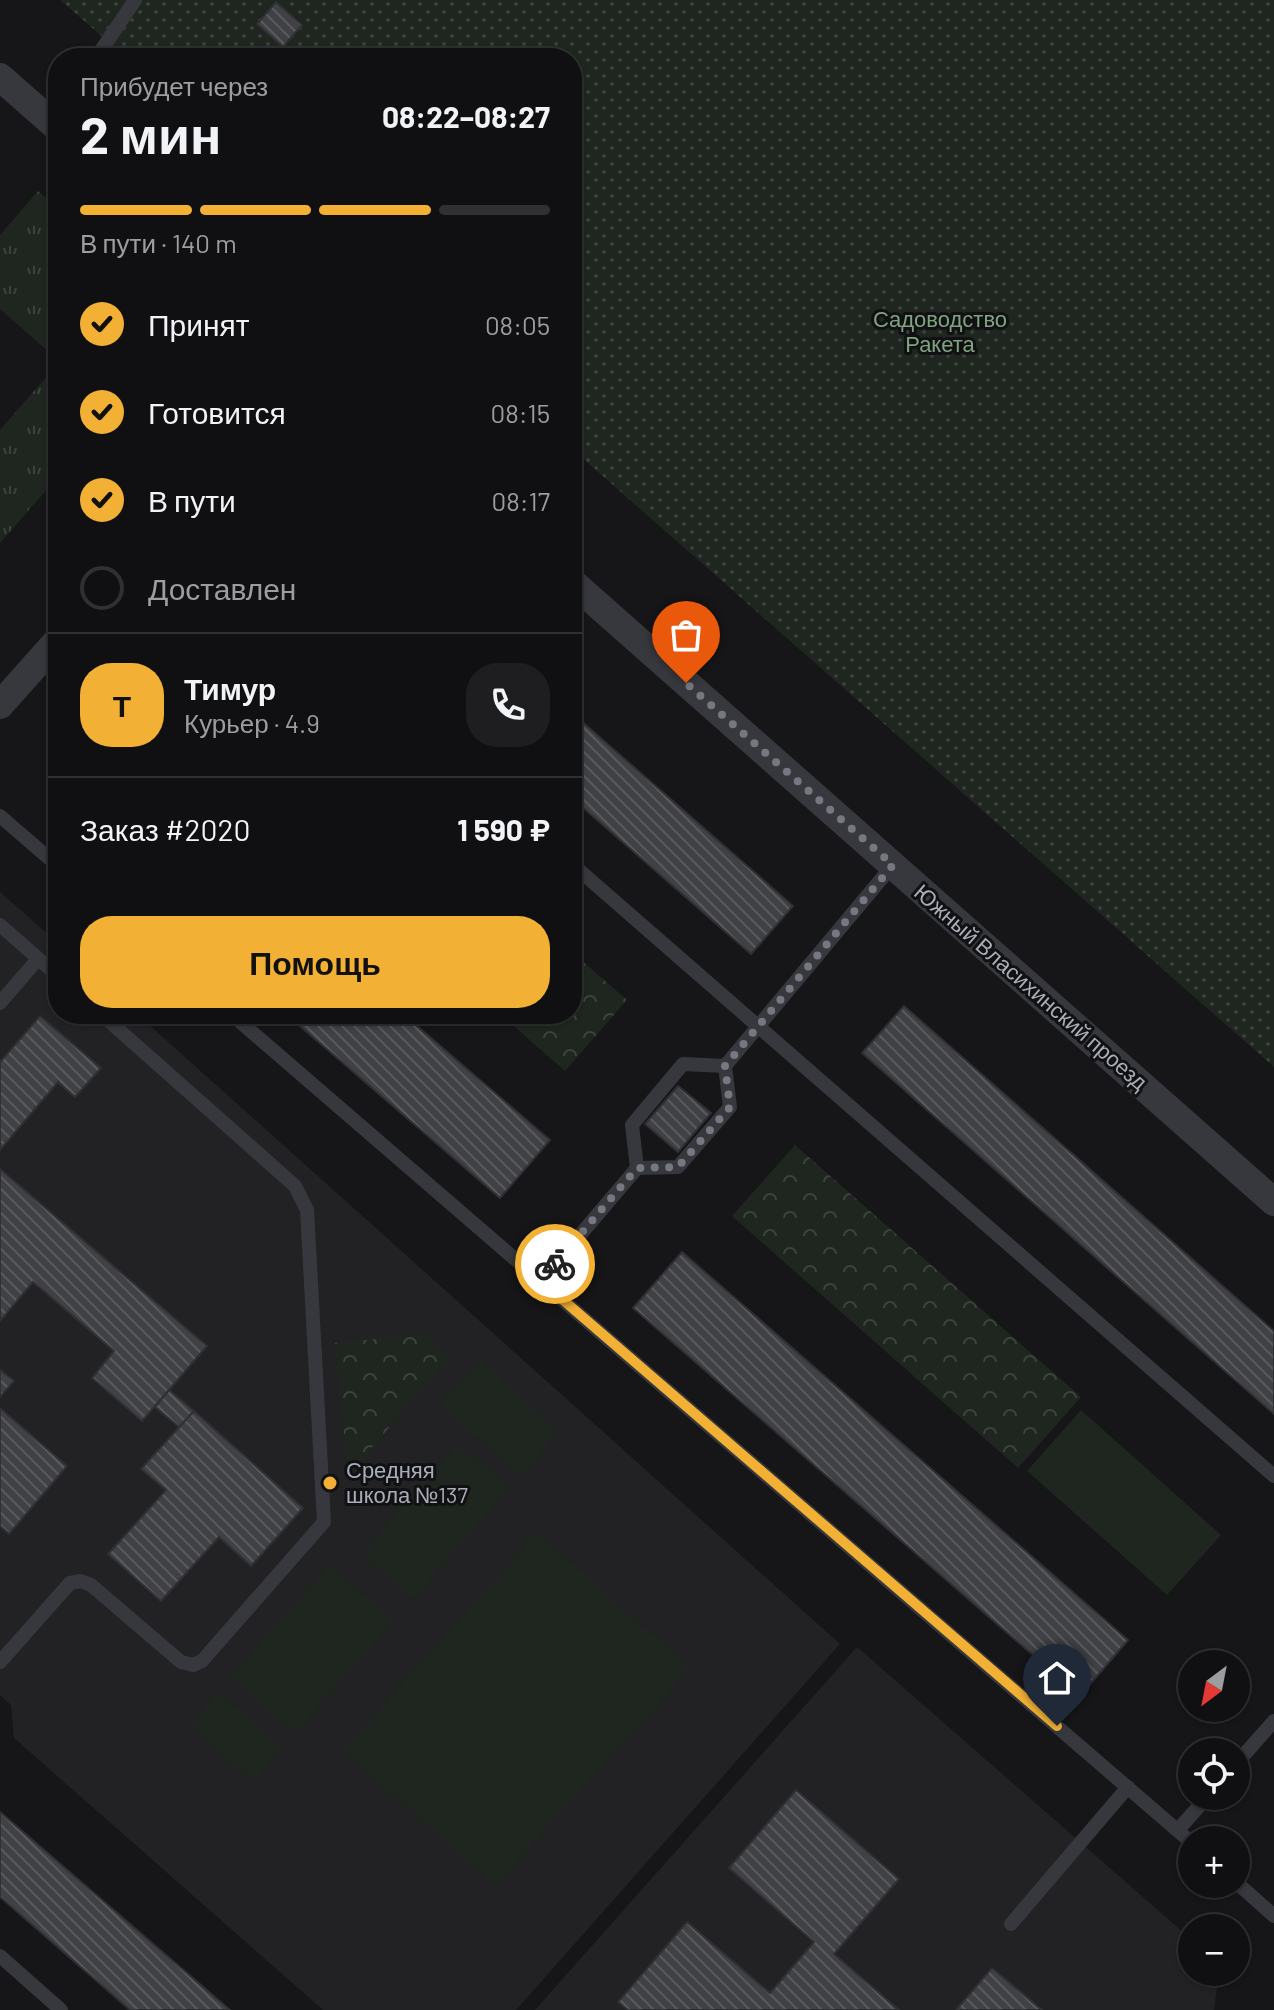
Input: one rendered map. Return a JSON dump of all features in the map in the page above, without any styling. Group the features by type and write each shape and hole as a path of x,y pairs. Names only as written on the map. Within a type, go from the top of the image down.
{"street":[{"path":"0,77 48,119"},
{"name":"Южный Власихинский проезд","path":"582,591 1274,1202"},
{"path":"0,705 48,651"}],"lane":[{"path":"103,48 135,0"},
{"path":"0,816 48,857"},
{"path":"637,1168 678,1167 730,1107 725,1066 893,865"},
{"path":"582,873 1274,1476"},
{"path":"0,925 48,968"},
{"path":"0,1003 38,959"},
{"path":"0,1662 70,1583 81,1581 91,1585 181,1662 193,1665 202,1661 324,1522 307,1210 295,1186 112,1024"},
{"path":"243,1024 1178,1830"},
{"path":"541,1281 637,1168 632,1125 683,1064 725,1066"},
{"path":"1250,1748 1274,1721"},
{"path":"1011,1924 1128,1787"},
{"path":"1182,1826 1196,1810"},
{"path":"1250,1895 1274,1916"},
{"path":"0,1956 61,2010"}],"shaded area":[{"name":"Средняя школа №137","path":"0,892 48,934 48,1024 148,1024 840,1644 516,2010 323,2010 14,1738 11,1705 0,1695"},
{"path":"857,1647 1178,1928 1178,1986 1217,1986 1214,2010 535,2010"}],"green space":[{"name":"Садоводство Ракета","path":"60,0 1274,0 1274,1067 582,458 582,48 115,48"},
{"path":"38,191 48,200 48,351 0,309 0,235"},
{"path":"48,375 48,488 0,543 0,430"},
{"path":"582,961 627,1000 565,1071 511,1024 582,1024"},
{"path":"795,1145 1081,1397 1018,1468 732,1216"},
{"path":"426,1334 451,1356 348,1475 335,1343"},
{"path":"480,1360 560,1431 520,1476 440,1405"},
{"path":"1081,1410 1221,1535 1167,1595 1027,1471"},
{"path":"458,1444 510,1489 413,1599 361,1554"},
{"path":"537,1532 690,1668 495,1886 343,1750"},
{"path":"329,1565 394,1621 294,1734 230,1677"},
{"path":"218,1692 283,1747 254,1781 190,1725"}],"building":[{"path":"276,2 302,25 283,47 257,24"},
{"path":"582,722 793,906 751,954 582,807"},
{"path":"904,1006 1274,1331 1274,1414 862,1053"},
{"path":"40,1016 101,1068 75,1097 58,1082 0,1150 0,1062"},
{"path":"298,1024 415,1024 550,1140 500,1198"},
{"path":"678,1086 711,1113 678,1152 645,1124"},
{"path":"0,1169 207,1346 142,1421 92,1378 114,1351 33,1282 0,1321"},
{"path":"682,1252 1128,1640 1080,1696 633,1308"},
{"path":"0,1370 14,1381 0,1397"},
{"path":"169,1390 194,1411 179,1427 155,1407"},
{"path":"0,1408 67,1466 9,1534 0,1526"},
{"path":"194,1411 303,1508 251,1566 219,1537 161,1601 108,1554 166,1490 141,1469"},
{"path":"796,1790 899,1879 834,1954 899,2010 628,2010 618,2002 687,1922 770,1993 814,1942 729,1868"},
{"path":"0,1812 230,2010 130,2010 0,1897"},
{"path":"992,1968 1042,2010 956,2010"}],"way so far":[{"path":"555,1264 637,1168 678,1167 730,1107 725,1066 893,865 686,683"}],"place":[{"name":"Средняя школа №137","path":"330,1483"}],"route":[{"path":"555,1264 541,1281 1057,1726"}]}
